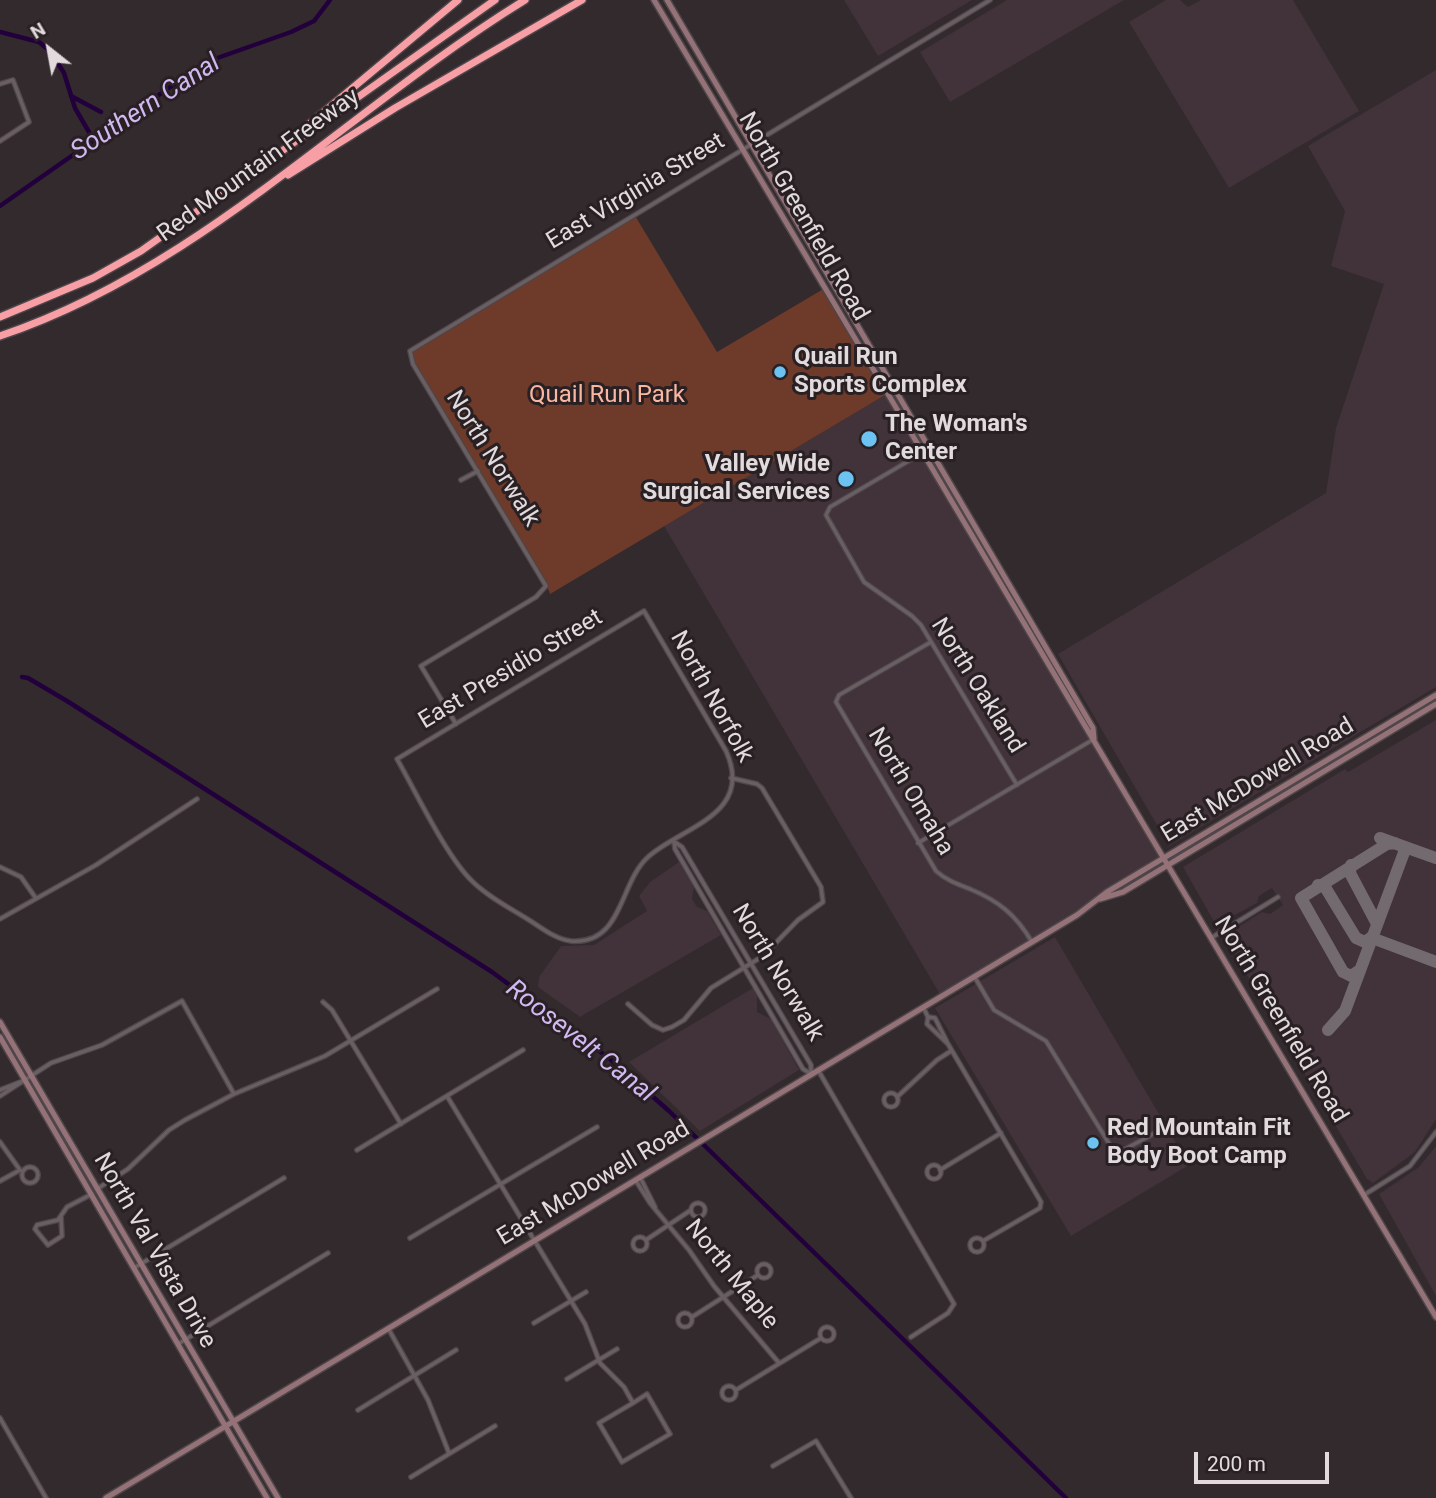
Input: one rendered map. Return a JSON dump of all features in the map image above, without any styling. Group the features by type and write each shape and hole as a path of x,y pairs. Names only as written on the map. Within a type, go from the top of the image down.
{"highway":[{"path":"270,160 296,134 458,0"},
{"name":"Red Mountain Freeway","path":"0,315 119,264 495,0"},
{"name":"Red Mountain Freeway","path":"0,337 46,320 100,295 160,261 525,0"},
{"path":"212,225 345,138 582,0"}],"main road":[{"name":"North Greenfield Road","path":"654,0 1436,1317"},
{"name":"North Greenfield Road","path":"667,0 749,145 1093,728 1094,739"},
{"path":"986,563 992,566 1014,597"},
{"name":"East McDowell Road","path":"106,1498 1032,942 1107,892 1436,695"},
{"name":"East McDowell Road","path":"1100,899 1117,895 1436,704"},
{"path":"1342,751 1346,758"},
{"name":"North Val Vista Drive","path":"0,1022 278,1498"},
{"name":"North Val Vista Drive","path":"0,1037 267,1498"}],"street":[{"name":"East Virginia Street","path":"410,351 990,0"},
{"path":"0,84 13,80 29,122 0,141"},
{"name":"North Norwalk","path":"410,351 413,364 546,586 536,597 421,666 456,724"},
{"path":"922,453 929,449"},
{"name":"North Oakland","path":"922,453 830,507 826,515 857,574 881,597 912,616 931,642 1017,785"},
{"path":"461,480 478,470"},
{"name":"East Presidio Street","path":"644,611 397,759 459,866 474,883 554,935 568,940 584,940 609,926 643,862 674,841"},
{"name":"North Norfolk","path":"644,611 726,751 731,778 757,784 762,788 824,893 822,905 798,920 773,948 748,966"},
{"name":"North Omaha","path":"931,642 837,698 836,702 918,843 940,875 1003,906 1021,924 1032,942"},
{"path":"918,843 1094,739"},
{"path":"674,841 715,815 726,799 731,778"},
{"path":"0,919 96,865 197,799"},
{"name":"North Norwalk","path":"674,841 682,847 710,894 803,1069 811,1074"},
{"name":"North Norwalk","path":"674,841 675,849 703,898 811,1065 811,1074"},
{"path":"0,867 21,877 35,897"},
{"path":"703,898 710,894"},
{"path":"1211,938 1278,897"},
{"path":"628,1004 652,1026 663,1030 684,1020 711,988 748,966"},
{"path":"974,976 995,1010 1046,1041 1109,1145 1118,1153 1164,1128"},
{"path":"61,1217 37,1225 35,1229 48,1245 62,1236 61,1217 66,1207 91,1195 128,1169 169,1130 234,1094 311,1063 437,989"},
{"path":"0,1096 64,1057 108,1042 182,1001 234,1094"},
{"path":"323,1002 351,1041 401,1124"},
{"path":"923,1007 928,1017 927,1024 948,1044"},
{"path":"928,1017 935,1018 1041,1202 1040,1208 982,1241"},
{"path":"357,1150 523,1051"},
{"path":"897,1097 912,1087 937,1060 952,1051"},
{"name":"North Norwalk","path":"818,1070 954,1304 948,1313 911,1337"},
{"path":"0,1090 25,1080"},
{"path":"447,1096 571,1301 599,1360 624,1387 633,1403"},
{"path":"410,1238 597,1127"},
{"path":"1364,1195 1410,1166 1436,1132"},
{"path":"940,1170 1000,1133"},
{"path":"0,1142 22,1171 26,1181 31,1183 37,1179 34,1168 27,1168 22,1171 0,1181"},
{"path":"134,1268 284,1178"},
{"name":"North Maple","path":"638,1178 656,1209 723,1297 779,1363"},
{"path":"646,1240 636,1238 633,1247 644,1251 646,1240 698,1203 705,1211 699,1217 691,1210"},
{"path":"178,1344 328,1253"},
{"path":"692,1317 683,1313 678,1323 689,1327 692,1317 758,1275 760,1265 770,1268 767,1278 758,1275"},
{"path":"534,1323 586,1293"},
{"path":"388,1328 414,1375 449,1454"},
{"path":"736,1390 725,1387 724,1398 733,1400 736,1390 821,1338 823,1328 833,1331 830,1341 821,1338"},
{"path":"567,1379 617,1349"},
{"path":"358,1410 456,1350"},
{"path":"647,1394 670,1434 622,1462 599,1423 633,1403 647,1394"},
{"path":"0,1418 46,1498"},
{"path":"411,1477 495,1426"},
{"path":"773,1466 816,1440 851,1498"}],"shaded area":[{"path":"844,0 972,0 878,56"},
{"path":"1007,0 1124,0 950,102 920,52"},
{"path":"1166,0 1180,0 1188,7 1201,0 1293,0 1359,111 1229,188 1129,22"},
{"path":"1436,70 1436,687 1169,846 1058,654 1326,493 1336,428 1384,284 1331,266 1345,211 1308,146"},
{"path":"887,394 1164,858 941,996 664,526"},
{"path":"1436,720 1436,1119 1415,1152 1373,1183 1367,1179 1224,936 1262,912 1270,914 1283,905 1272,888 1259,896 1257,903 1216,925 1183,867 1345,769 1348,772"},
{"path":"679,862 694,887 692,899 697,907 707,911 721,935 580,1017 538,987 539,977 561,946 594,945 647,911 639,896 650,882"},
{"path":"1055,937 1189,1165 1071,1236 935,1008"},
{"path":"753,988 757,995 757,1012 771,1019 799,1070 700,1131 629,1062"},
{"path":"1436,1146 1436,1296 1379,1194 1419,1167"}],"green space":[{"name":"Quail Run Park","path":"634,214 717,352 825,288 887,394 550,594 544,578 413,364 410,351"}],"waterway":[{"name":"Southern Canal","path":"0,206 206,62 291,32 314,21 330,0"},
{"path":"0,32 39,42 51,52 64,73 75,108 93,139"},
{"path":"71,96 101,112"},
{"name":"Roosevelt Canal","path":"22,677 67,701 492,972 610,1059 669,1111 1066,1498"}],"taxiway":[{"path":"1380,838 1436,858"},
{"path":"1360,970 1351,976 1343,972 1301,898 1387,844 1395,843"},
{"path":"1328,1030 1345,1011 1406,847"},
{"path":"1351,865 1350,873 1377,924"},
{"path":"1318,885 1325,887 1356,938 1365,942 1373,936"},
{"path":"1372,938 1436,962"}],"place":[{"name":"Quail Run Sports Complex","path":"780,372"},
{"name":"The Woman's Center","path":"869,439"},
{"name":"Valley Wide Surgical Services","path":"846,479"},
{"name":"Red Mountain Fit Body Boot Camp","path":"1093,1143"}]}
